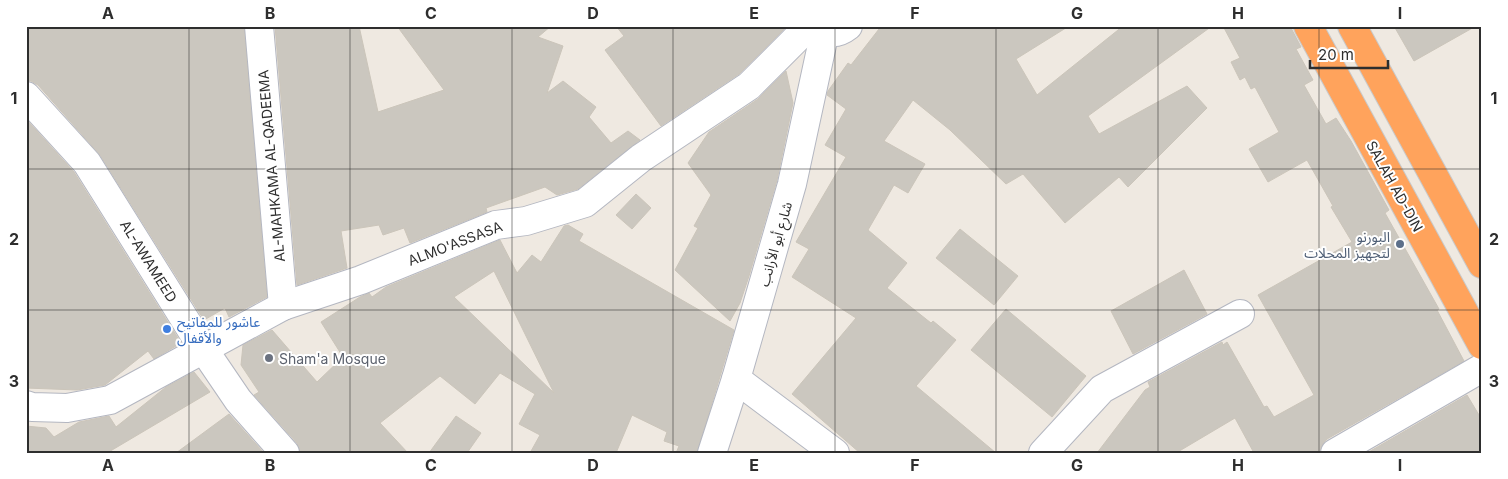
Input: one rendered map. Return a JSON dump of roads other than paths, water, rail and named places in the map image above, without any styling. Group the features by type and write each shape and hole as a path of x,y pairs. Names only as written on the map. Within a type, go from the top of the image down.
{"highway":[{"name":"SALAH AD-DIN","path":"1308,26 1482,345"},
{"path":"1352,26 1482,264"}],"street":[{"name":"AL-MAHKAMA AL-QADEEMA","path":"260,26 283,306"},
{"name":"ALMO'ASSASA","path":"26,405 32,408 66,408 110,400 283,306 361,280 496,225 526,221 585,203 641,158 749,86 825,27"},
{"name":"شارع أبو الأرانب","path":"712,453 736,380 792,184 825,27"},
{"name":"AL-AWAMEED","path":"26,96 87,163 204,350 238,400 285,453"},
{"path":"1043,453 1102,390 1240,314"},
{"path":"1335,453 1482,368"},
{"path":"736,380 835,453"}],"place":[{"name":"البورنو لتجهيز المحلات","path":"1400,244"},
{"name":"عاشور للمفاتيح والأقفال","path":"167,329"},
{"name":"Sham'a Mosque","path":"269,358"}]}
